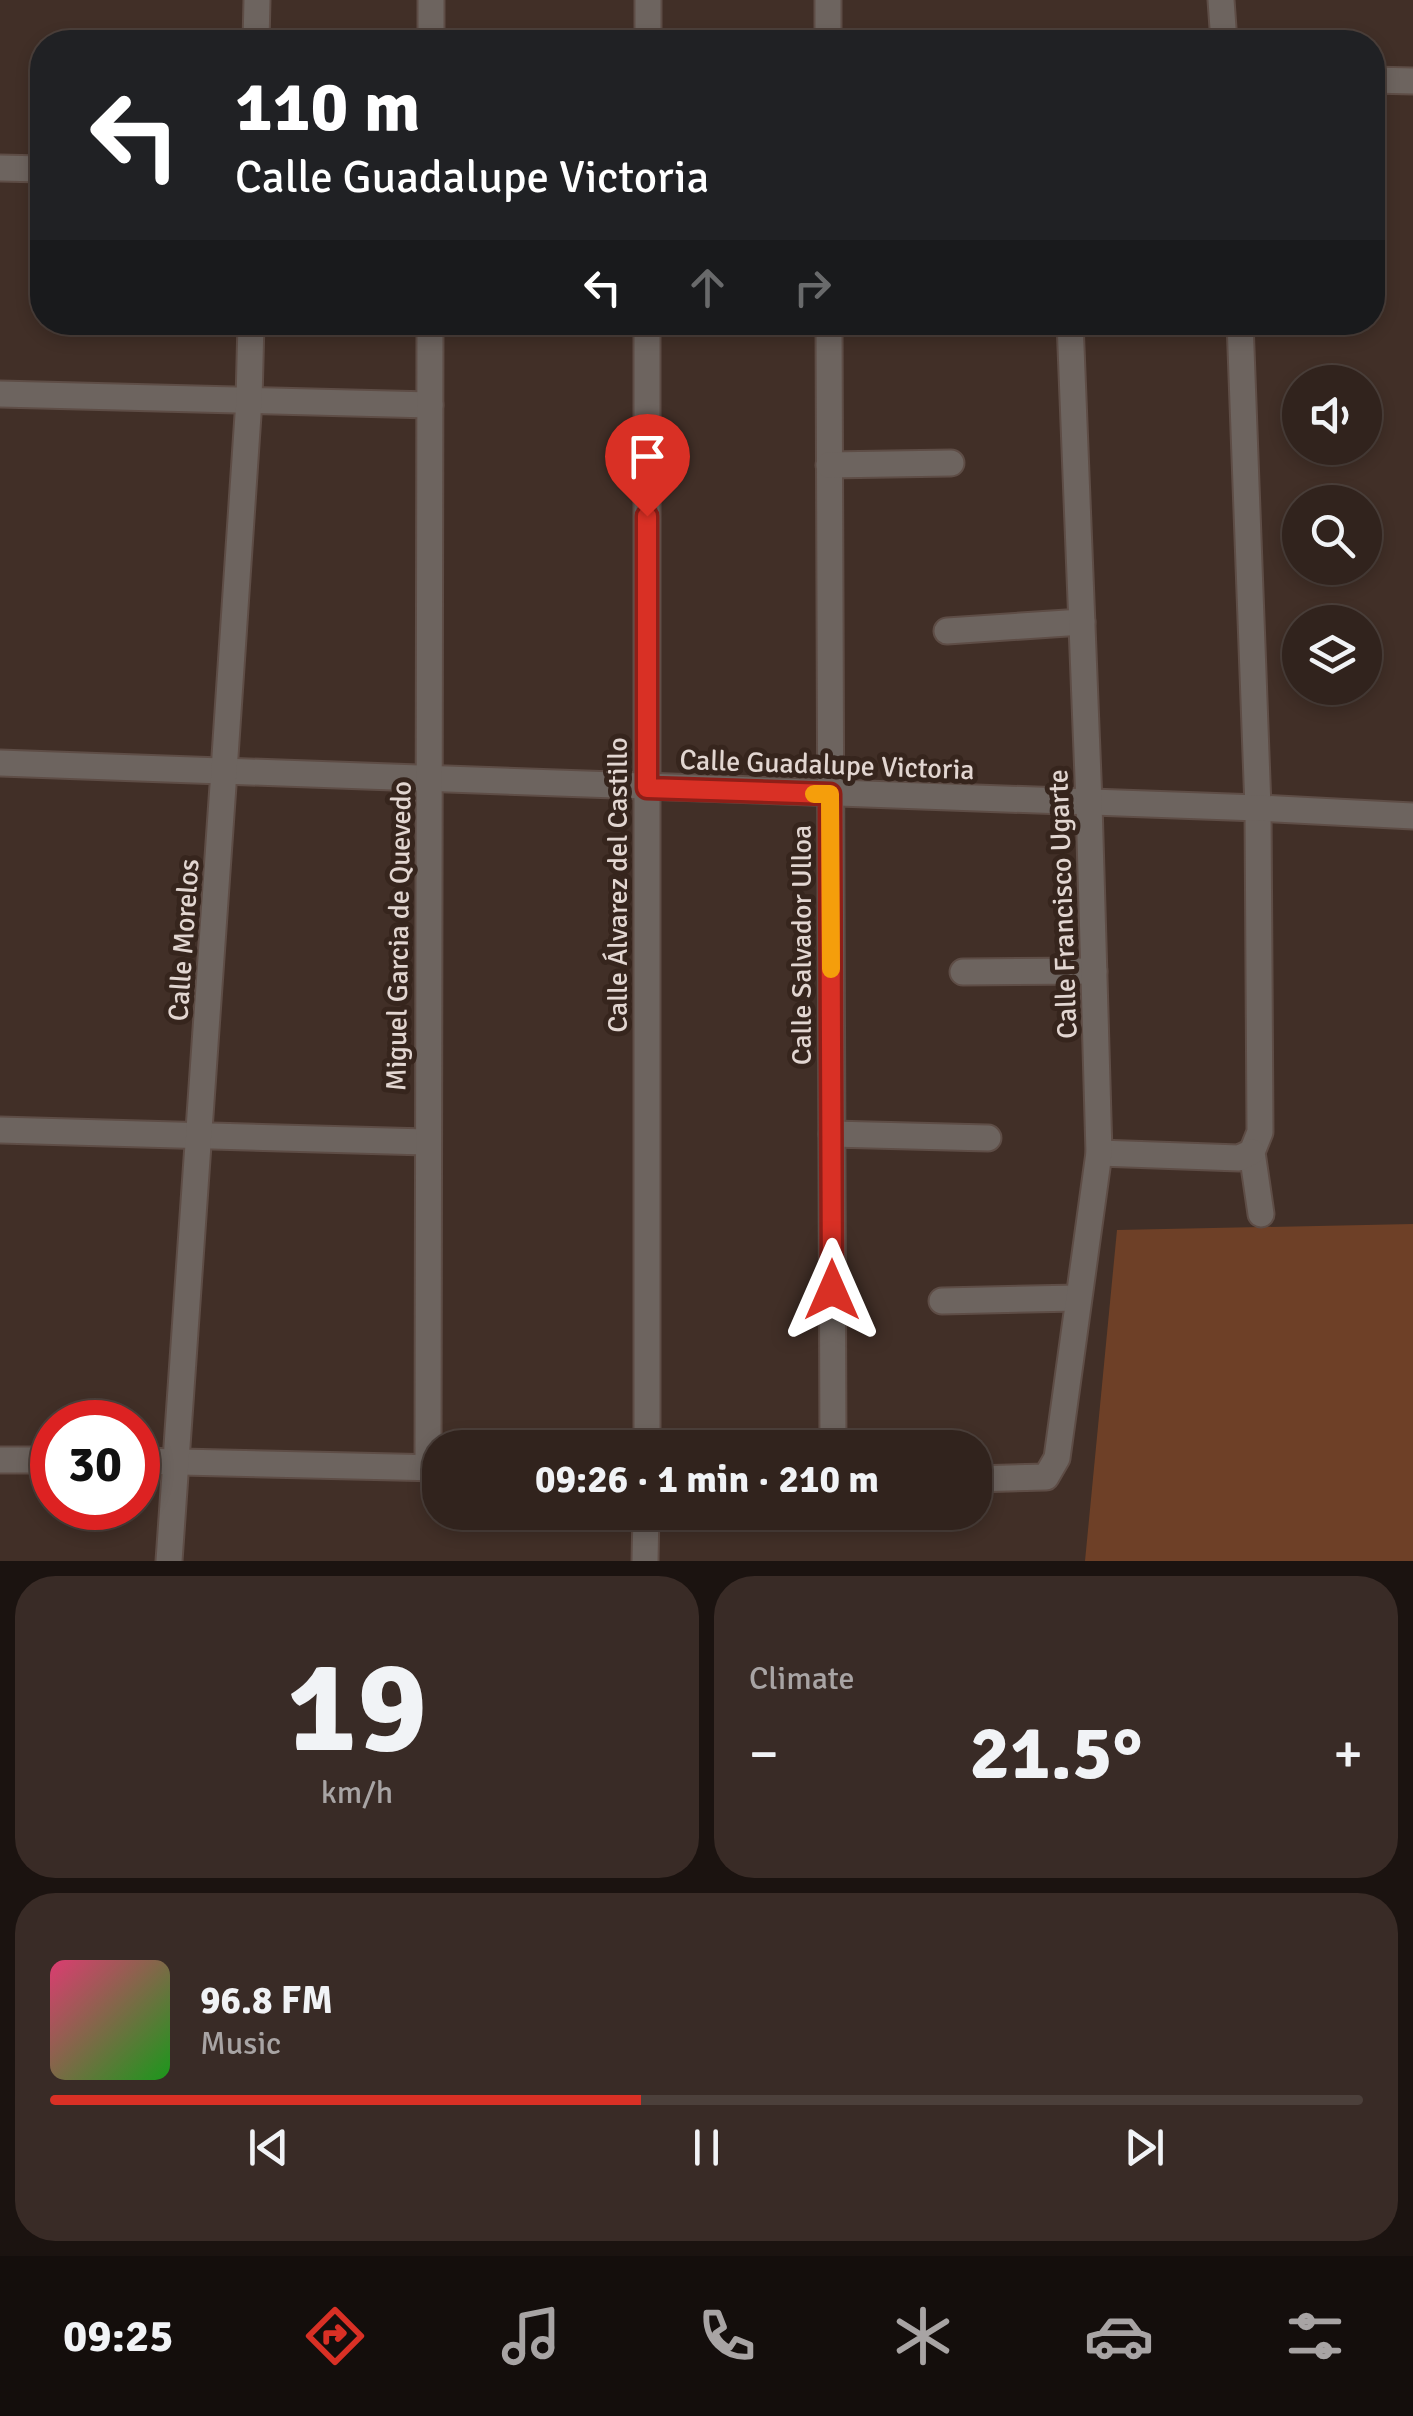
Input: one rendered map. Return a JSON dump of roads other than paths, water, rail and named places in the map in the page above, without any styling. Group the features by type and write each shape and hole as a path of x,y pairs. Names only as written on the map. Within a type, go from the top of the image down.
{"street":[{"path":"256,30 257,0"},
{"path":"431,0 431,30"},
{"path":"648,0 648,30"},
{"path":"828,0 828,30"},
{"path":"1221,0 1223,30"},
{"path":"1385,80 1413,81"},
{"path":"0,168 30,168"},
{"name":"Calle Morelos","path":"169,1561 249,400 250,335"},
{"name":"Miguel Garcia de Quevedo","path":"430,335 426,1142 433,1430"},
{"name":"Calle Álvarez del Castillo","path":"646,1430 647,335"},
{"name":"Calle Salvador Ulloa","path":"828,335 833,1430"},
{"name":"Calle Francisco Ugarte","path":"992,1479 1046,1477 1057,1458 1098,1153 1071,335"},
{"path":"1240,335 1258,808 1260,1132 1252,1152 1260,1214"},
{"path":"0,394 430,405"},
{"path":"829,465 951,462"},
{"path":"947,631 1082,622"},
{"name":"Calle Guadalupe Victoria","path":"0,763 1413,816"},
{"path":"963,972 1094,971"},
{"path":"0,1130 426,1142"},
{"path":"832,1134 988,1138"},
{"path":"1098,1153 1239,1158 1252,1152"},
{"path":"942,1301 1078,1298"},
{"path":"0,1460 30,1460"},
{"path":"160,1462 422,1468"},
{"path":"646,1530 646,1561"}]}
